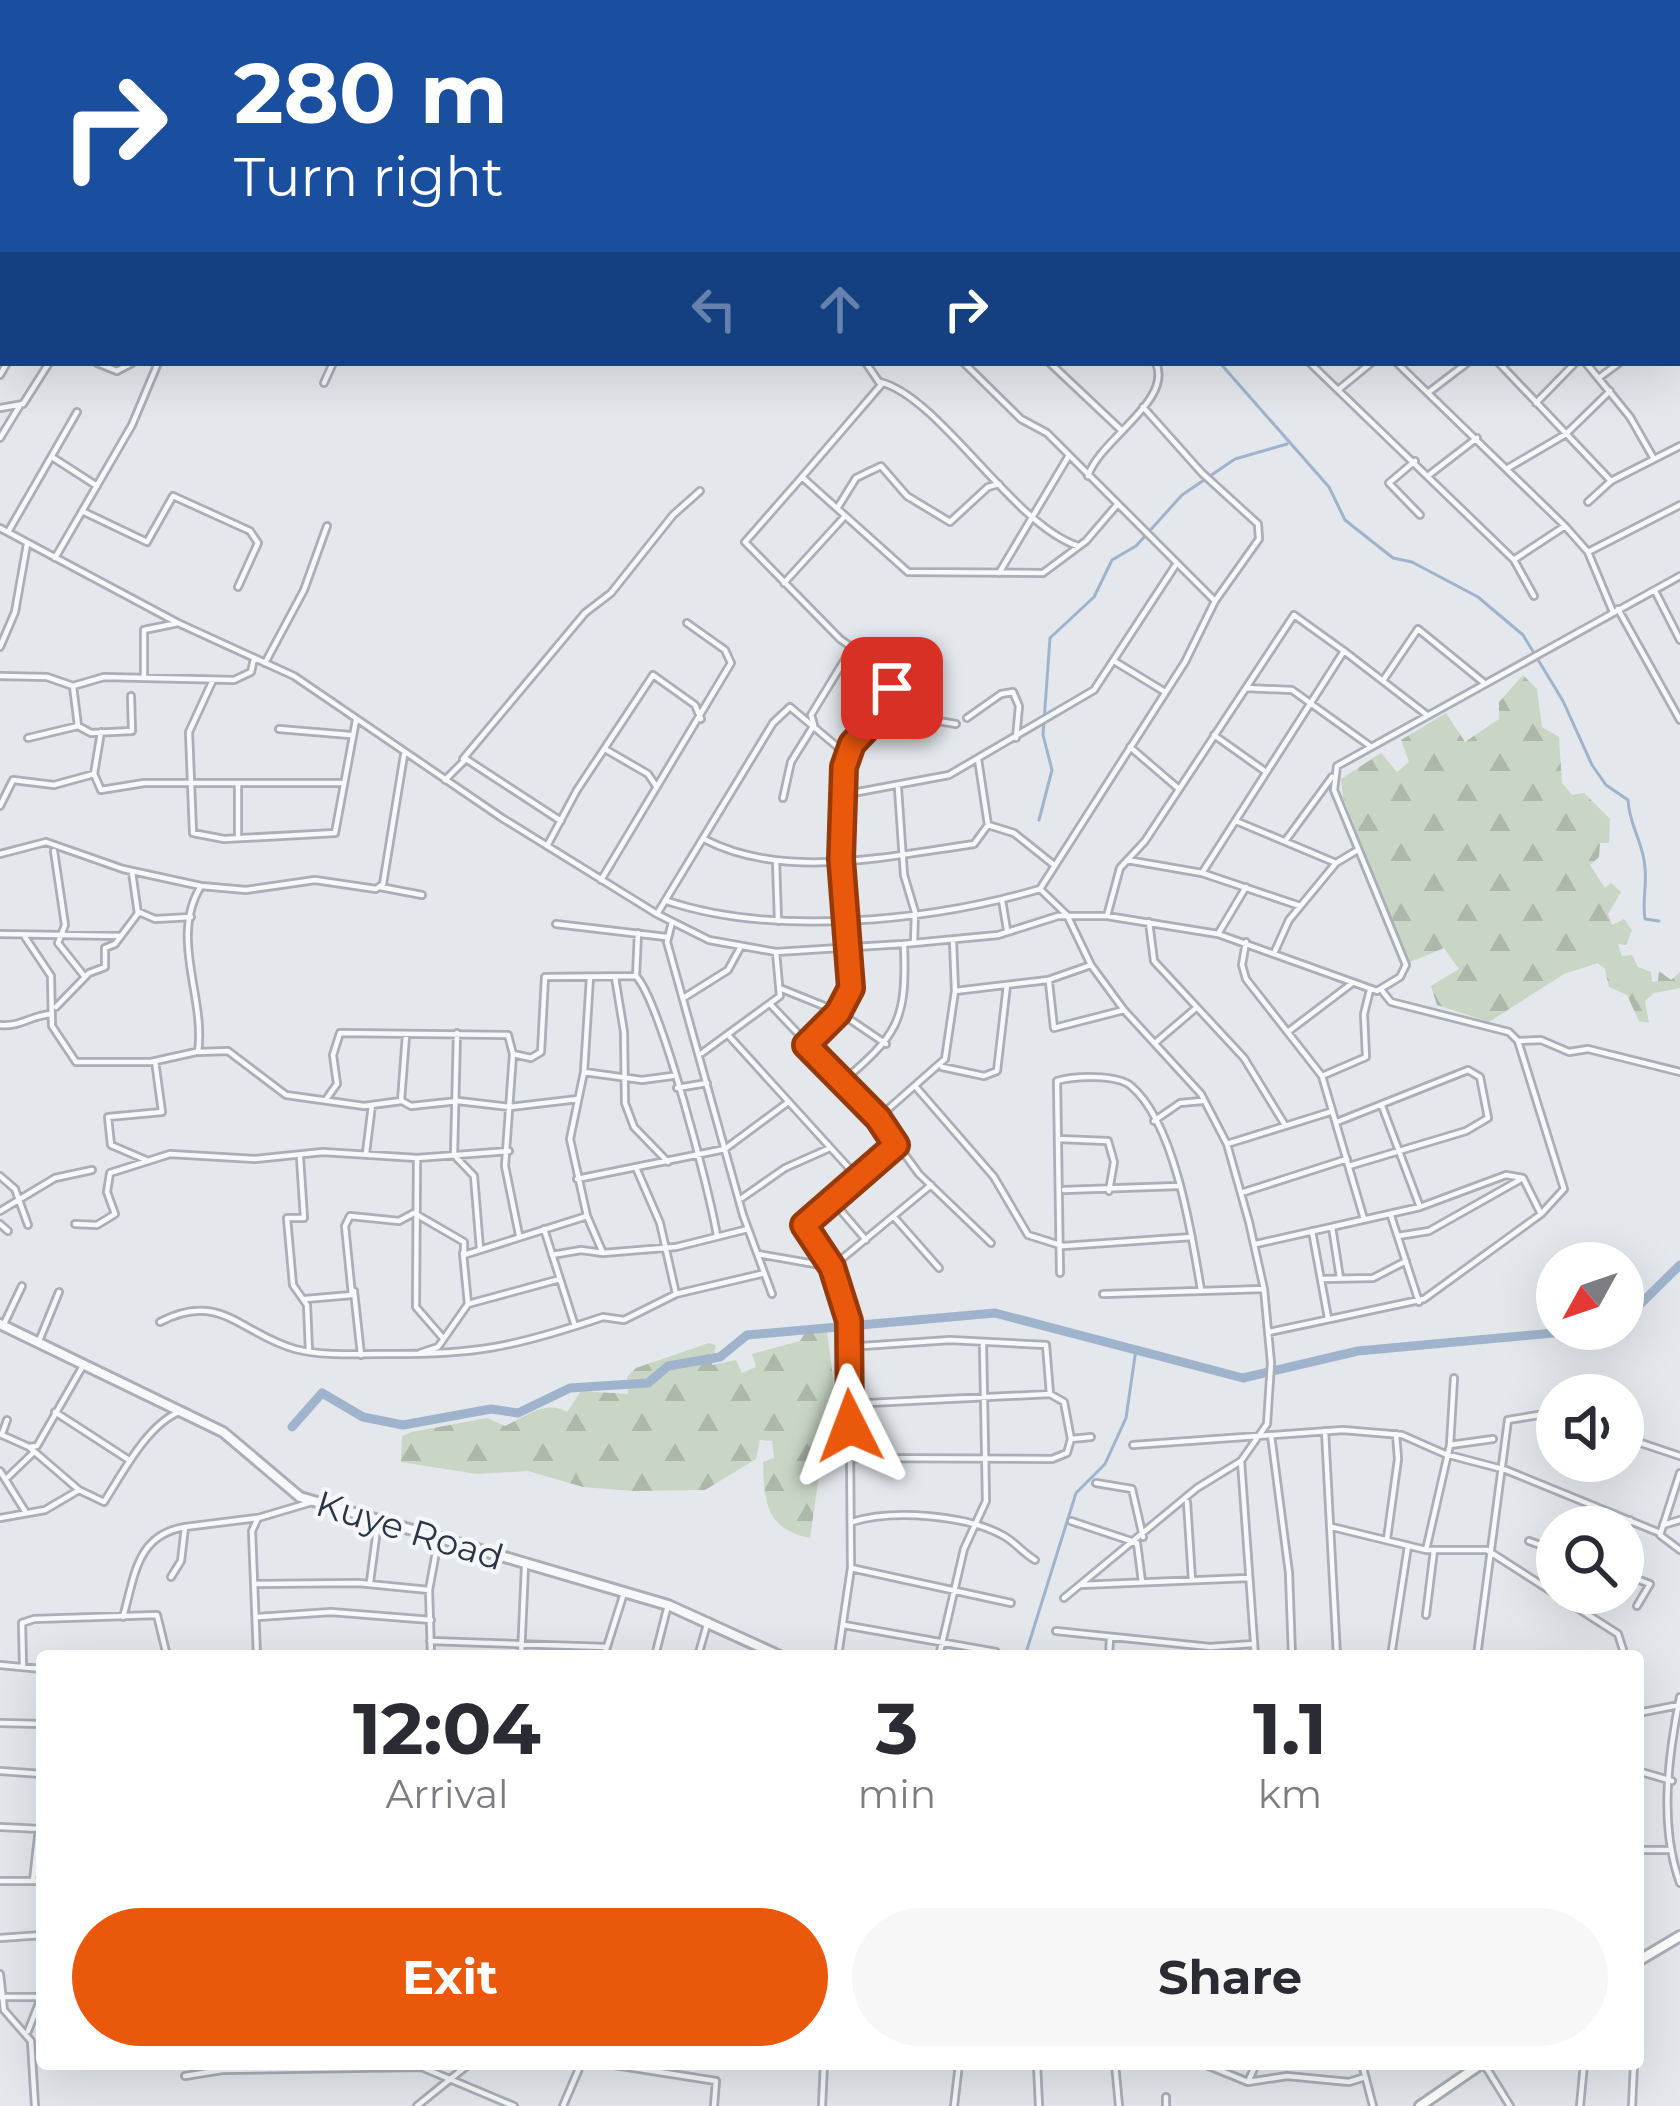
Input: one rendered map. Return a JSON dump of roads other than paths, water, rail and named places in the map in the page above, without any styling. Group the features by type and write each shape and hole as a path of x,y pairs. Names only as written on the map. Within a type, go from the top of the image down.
{"main road":[{"path":"1644,1957 1680,1936"},
{"path":"1420,2106 1474,2070"}],"street":[{"path":"0,438 47,366"},
{"path":"55,557 97,486 157,366"},
{"path":"324,382 332,366"},
{"path":"868,366 880,382 934,420 1036,517 1078,546"},
{"path":"967,366 1012,412 1044,430 1175,566 1212,592 1215,601"},
{"path":"1053,366 1121,430"},
{"path":"1088,476 1156,392 1156,366"},
{"path":"1313,366 1514,560 1534,596"},
{"path":"1338,390 1367,366"},
{"path":"1400,366 1588,552 1615,611 1680,720"},
{"path":"1430,392 1463,366"},
{"path":"1502,366 1612,482"},
{"path":"1536,403 1572,366"},
{"path":"1589,366 1654,459"},
{"path":"1600,377 1614,366"},
{"path":"806,1045 839,1012 851,988 841,859 846,754 860,732 883,711 893,676 744,545 880,382"},
{"path":"1508,468 1566,434 1610,391"},
{"path":"0,408 19,407"},
{"path":"667,901 713,916 778,921 915,912 1002,900 1040,889 1165,692 1215,601 1259,539 1257,520 1202,473 1143,407"},
{"path":"8,532 77,412"},
{"path":"1429,475 1477,438"},
{"path":"1588,502 1612,482 1680,446"},
{"path":"50,455 97,486"},
{"path":"999,573 1068,457"},
{"path":"1415,460 1389,483 1420,515"},
{"path":"838,507 856,478 881,466 902,492 950,523 988,487 999,484"},
{"path":"802,477 908,572 1042,573 1078,546 1116,506"},
{"path":"445,780 585,613 611,593 673,515 700,491"},
{"path":"82,511 147,542 173,496 250,531 259,543 238,587"},
{"path":"1588,552 1680,505"},
{"path":"784,583 846,514"},
{"path":"265,663 304,590 327,526"},
{"path":"1514,560 1565,526"},
{"path":"0,527 178,622 294,676 404,755 601,880 672,922 740,948 776,952 953,940 1007,932 1067,915 1107,916 1246,941 1370,991 1383,991 1406,965 1356,851 1333,777"},
{"path":"0,645 15,612 27,544"},
{"path":"842,795 949,775 1094,690 1175,566"},
{"path":"1286,840 1345,758 1680,576"},
{"path":"1654,590 1680,640"},
{"path":"1107,916 1126,860 1294,615 1427,716"},
{"path":"144,678 144,630 178,622"},
{"path":"601,880 701,719 730,658 687,622"},
{"path":"1384,680 1418,629 1483,682"},
{"path":"783,798 791,762 814,724 811,715 854,646"},
{"path":"1202,873 1344,651"},
{"path":"0,676 47,677 73,686 104,677 213,680 242,677 251,672 254,658"},
{"path":"1114,660 1165,692"},
{"path":"547,846 653,675 695,705 701,719"},
{"path":"213,680 192,716 191,831 238,838 334,833 340,823 341,783 356,720"},
{"path":"73,686 78,726"},
{"path":"1246,688 1287,688 1370,746"},
{"path":"968,718 1001,694 1013,692 1019,706 1016,738"},
{"path":"91,733 132,731 131,696"},
{"path":"657,914 776,719 794,707 846,754"},
{"path":"883,711 956,724"},
{"path":"28,737 78,726 97,742"},
{"path":"279,729 350,735"},
{"path":"101,732 94,774 101,790 192,782 341,783"},
{"path":"1214,735 1266,772"},
{"path":"1130,747 1179,789"},
{"path":"605,749 648,774 656,786"},
{"path":"380,887 404,755"},
{"path":"463,759 561,821"},
{"path":"704,839 742,857 776,860 871,861 974,844 988,825 978,759"},
{"path":"0,806 13,780 54,785 94,774"},
{"path":"238,783 238,838"},
{"path":"898,788 902,854 915,912 914,942"},
{"path":"1233,820 1336,862"},
{"path":"988,825 1014,833 1055,866"},
{"path":"0,854 46,842 56,849 201,886 250,890 315,880 422,895"},
{"path":"56,849 65,925 58,934 61,953 85,977"},
{"path":"1274,953 1300,906 1336,862 1356,851"},
{"path":"776,860 778,921"},
{"path":"1126,860 1202,873 1300,906"},
{"path":"0,1025 21,1026 54,1010 85,977 105,967 105,948 138,914 132,870"},
{"path":"198,1052 203,1023 191,991 189,908 201,886"},
{"path":"1218,934 1246,887"},
{"path":"1040,889 1067,915 1090,965 1124,1010 1205,1100 1227,1144 1255,1244 1271,1363 1262,1436 1241,1461 1197,1488 1137,1543 1064,1598"},
{"path":"1002,900 1007,932"},
{"path":"138,914 191,917"},
{"path":"672,922 666,937 761,1274 772,1294"},
{"path":"1153,923 1149,933 1154,961 1244,1058 1285,1125"},
{"path":"556,924 666,937"},
{"path":"0,926 4,934 25,937 120,936"},
{"path":"638,933 637,976 651,999 717,1236"},
{"path":"25,937 52,976 55,1033 69,1056 82,1064 228,1052 286,1095 372,1105 401,1101 411,1106 458,1101 510,1107 578,1099"},
{"path":"878,1118 939,1066 955,992 953,940"},
{"path":"1246,941 1242,964 1246,980 1289,1031 1302,1057 1322,1076 1364,1219"},
{"path":"841,1083 886,1044 902,1008 904,944"},
{"path":"685,997 728,970 740,948"},
{"path":"702,1053 770,1005 782,989 776,952"},
{"path":"955,992 1048,980 1090,965"},
{"path":"513,1054 539,1055 545,977 637,976"},
{"path":"590,977 584,1072 570,1139 587,1216 603,1253"},
{"path":"615,977 625,1103 634,1127 668,1162"},
{"path":"1048,980 1054,1028 1124,1010"},
{"path":"1289,1031 1351,984"},
{"path":"939,1066 984,1076 997,1071 1007,985"},
{"path":"782,989 839,1012 886,1044"},
{"path":"1322,1076 1366,1058 1364,1014 1370,991"},
{"path":"1269,1332 1419,1302 1561,1195 1562,1174 1518,1041 1509,1032 1391,1002 1383,991"},
{"path":"770,1005 878,1118 931,1185 991,1243"},
{"path":"1155,1043 1196,1007"},
{"path":"457,1033 454,1155 474,1176 480,1249"},
{"path":"326,1100 337,1084 337,1034 506,1034 513,1054 506,1176 519,1235"},
{"path":"401,1101 406,1035"},
{"path":"729,1036 858,1178"},
{"path":"1518,1041 1540,1040 1569,1052 1588,1048 1680,1072"},
{"path":"146,1160 111,1145 108,1117 161,1112 155,1061"},
{"path":"1241,1193 1466,1131 1488,1118 1480,1077 1468,1070 1336,1122"},
{"path":"584,1072 658,1080 672,1076"},
{"path":"1060,1273 1056,1087 1063,1078 1128,1084 1154,1121 1178,1186 1201,1290"},
{"path":"677,1088 707,1083"},
{"path":"915,1086 994,1177 1021,1231 1063,1246 1192,1237"},
{"path":"1154,1121 1180,1103 1205,1100"},
{"path":"578,1179 725,1148 787,1103"},
{"path":"1381,1104 1420,1207"},
{"path":"366,1156 372,1105"},
{"path":"1227,1144 1332,1112"},
{"path":"1056,1139 1108,1142 1114,1162 1109,1191"},
{"path":"839,1650 851,1568 854,1458 849,1321 832,1267 804,1225 896,1145"},
{"path":"741,1199 785,1168 830,1148"},
{"path":"75,1224 91,1226 116,1212 107,1197 108,1176 170,1154 254,1160 300,1155 418,1158 509,1151"},
{"path":"300,1155 304,1218 287,1218 293,1285 305,1299 309,1351"},
{"path":"418,1158 416,1306 442,1337"},
{"path":"636,1169 667,1248 676,1294"},
{"path":"0,1211 55,1178 92,1170"},
{"path":"1255,1244 1420,1207 1506,1175 1523,1178"},
{"path":"0,1176 15,1189 28,1225"},
{"path":"1523,1178 1541,1214"},
{"path":"1397,1236 1429,1231 1523,1178"},
{"path":"757,1255 832,1267 931,1185"},
{"path":"1061,1190 1178,1186"},
{"path":"830,1199 866,1240"},
{"path":"414,1213 464,1242"},
{"path":"361,1355 347,1218 399,1221 414,1213"},
{"path":"1390,1214 1419,1302"},
{"path":"464,1242 464,1255 587,1216"},
{"path":"894,1216 939,1268"},
{"path":"0,1225 8,1231"},
{"path":"544,1227 574,1326"},
{"path":"1332,1227 1340,1278"},
{"path":"552,1256 580,1250 667,1248 748,1229"},
{"path":"1312,1231 1328,1318"},
{"path":"464,1242 468,1304"},
{"path":"1321,1279 1373,1278 1406,1262"},
{"path":"160,1322 196,1310 220,1310 254,1333 309,1351 361,1355 503,1350 609,1316 624,1320 676,1294 761,1274"},
{"path":"415,1354 438,1347 468,1304 560,1280"},
{"path":"2,1324 22,1286"},
{"path":"1102,1294 1264,1289"},
{"path":"305,1299 350,1297 354,1291"},
{"path":"39,1341 58,1292"},
{"name":"Kuye Road","path":"2,1324 223,1432 279,1483 312,1502 668,1605 709,1621 757,1650"},
{"path":"847,1347 950,1340 1046,1345 1050,1394"},
{"path":"940,1650 953,1587 986,1501 983,1345"},
{"path":"6,1478 37,1446 84,1364"},
{"path":"1426,1615 1430,1550 1450,1445 1454,1378"},
{"path":"849,1404 912,1397 986,1401 1050,1394 1064,1402 1071,1439 1062,1458 854,1458"},
{"path":"55,1412 129,1460"},
{"path":"7,1420 1,1434 32,1449 79,1490 104,1502 129,1460 167,1418 181,1412"},
{"path":"1478,1650 1510,1418 1536,1415"},
{"path":"1133,1444 1324,1431 1396,1435 1506,1470 1595,1506"},
{"path":"1324,1431 1337,1650"},
{"path":"1270,1435 1289,1573 1292,1650"},
{"path":"1387,1539 1398,1460 1396,1435"},
{"path":"1071,1439 1091,1437"},
{"path":"1450,1445 1493,1439"},
{"path":"1644,1444 1680,1456"},
{"path":"1241,1461 1254,1650"},
{"path":"0,1471 27,1513"},
{"path":"1662,1529 1680,1473"},
{"path":"1096,1483 1132,1489 1143,1537"},
{"path":"0,1518 65,1502 79,1490"},
{"path":"1187,1501 1192,1580"},
{"path":"257,1650 252,1531 258,1518 312,1502"},
{"path":"852,1522 906,1515 976,1524 1002,1535 1035,1560"},
{"path":"123,1617 142,1548 167,1530 269,1516"},
{"path":"1662,1529 1680,1520"},
{"path":"370,1585 378,1522"},
{"path":"1071,1522 1137,1543"},
{"path":"1644,1524 1662,1529 1680,1550"},
{"path":"171,1577 182,1561 185,1527"},
{"path":"1332,1528 1430,1550 1482,1549 1536,1579"},
{"path":"431,1650 429,1590 438,1541"},
{"path":"1528,1541 1536,1544"},
{"path":"1137,1543 1142,1584"},
{"path":"1391,1650 1408,1546"},
{"path":"521,1650 524,1565"},
{"path":"851,1568 1011,1603"},
{"path":"1080,1585 1248,1577"},
{"path":"255,1584 429,1590"},
{"path":"605,1650 624,1593"},
{"path":"657,1650 668,1605"},
{"path":"259,1617 331,1612 431,1620"},
{"path":"1590,1614 1618,1634 1623,1650"},
{"path":"23,1666 24,1620 157,1616 166,1650"},
{"path":"700,1650 709,1621"},
{"path":"844,1625 986,1650"},
{"path":"1055,1631 1210,1647 1253,1644"},
{"path":"1109,1650 1110,1635"},
{"path":"430,1640 606,1647"},
{"path":"0,1665 36,1669"},
{"path":"1644,1711 1679,1702 1668,1850 1680,1883"},
{"path":"0,1723 36,1724"},
{"path":"0,1771 36,1774"},
{"path":"1644,1773 1672,1781"},
{"path":"0,1827 36,1828"},
{"path":"1644,1850 1668,1850"},
{"path":"0,1882 33,1881 36,1858"},
{"path":"0,1938 36,1935"},
{"path":"0,1974 4,2010 28,2031"},
{"path":"2,1997 36,1997"},
{"path":"35,2106 28,2031 36,2010"},
{"path":"185,2076 209,2070"},
{"path":"437,2070 514,2106"},
{"path":"417,2106 462,2070"},
{"path":"562,2106 578,2070"},
{"path":"648,2070 716,2080 714,2106"},
{"path":"821,2106 824,2070"},
{"path":"954,2106 957,2070"},
{"path":"1036,2070 1039,2106"},
{"path":"1116,2070 1119,2106"},
{"path":"1219,2070 1248,2082 1287,2076 1349,2082 1365,2077"},
{"path":"1248,2082 1253,2070"},
{"path":"1363,2070 1373,2106"},
{"path":"1487,2070 1510,2106"},
{"path":"1580,2106 1583,2070"},
{"path":"1632,2106 1634,2070"},
{"path":"1166,2097 1166,2106"}],"waterway":[{"path":"1223,366 1329,487 1345,520 1393,558 1412,562 1478,597 1523,635 1563,701 1592,765 1606,785 1628,800 1644,859 1645,919 1659,921"},
{"path":"1039,820 1052,770 1043,735 1050,638 1094,597 1112,560 1136,546 1182,495 1235,459 1287,444"},
{"path":"1644,1300 1680,1265"},
{"path":"292,1427 322,1393 363,1417 403,1425 491,1409 518,1413 570,1388 648,1383 668,1366 720,1357 747,1335 995,1313 1243,1378 1358,1351 1536,1335"},
{"path":"1027,1650 1076,1493 1105,1464 1126,1418 1136,1349"}]}
